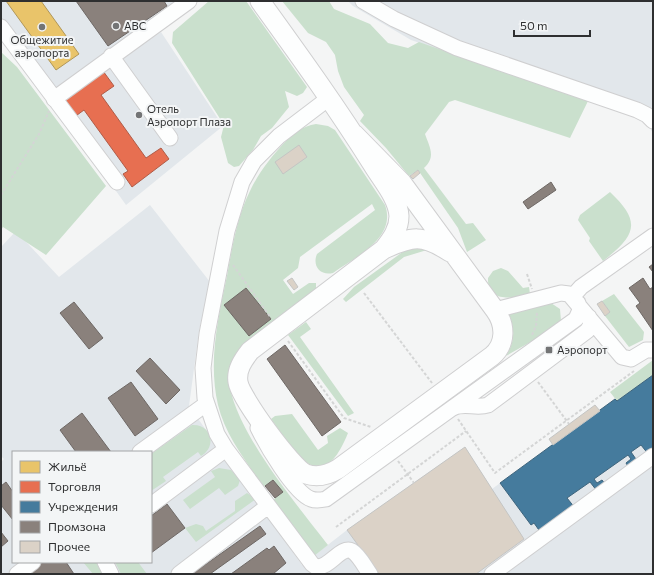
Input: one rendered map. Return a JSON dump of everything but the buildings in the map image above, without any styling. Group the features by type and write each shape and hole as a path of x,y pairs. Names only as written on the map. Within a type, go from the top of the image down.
{"main road":[{"path":"260,1 354,134 397,206 398,225 392,239 384,249 250,351 240,365 238,381 244,398 295,467 306,474 313,476 330,473 496,352 503,338 502,323 496,310 402,183 354,134"},
{"path":"384,249 407,239 419,238 430,241 456,256"}],"street":[{"path":"54,99 111,56 189,1"},
{"path":"363,1 394,19 457,48 637,110 653,121"},
{"path":"1,26 117,182"},
{"path":"111,56 170,138"},
{"path":"329,98 279,136 254,162 242,182 231,215 205,346 203,368 206,404 212,422 226,449 314,566 318,568 323,566 343,551 348,550 355,554 370,574"},
{"path":"244,398 268,449 304,496 318,501 333,496 576,319 580,310 576,300 581,287 653,236"},
{"path":"496,310 565,293 576,300 622,357 631,359 646,350 653,350"},
{"path":"452,409 461,405 476,407 488,405 587,332 591,325 590,317"},
{"path":"141,451 206,404"},
{"path":"152,504 226,449"},
{"path":"492,574 653,456"},
{"path":"179,574 264,501"},
{"path":"17,574 32,563"},
{"path":"106,563 111,574"}],"path":[{"path":"1,195 39,134 54,99"},
{"path":"231,262 344,418 374,428"},
{"path":"527,274 535,300 537,320 530,338"},
{"path":"494,472 634,370"},
{"path":"531,373 569,424"},
{"path":"336,527 466,431"}],"shaded area":[{"path":"1,1 177,1 53,90 1,21"},
{"path":"348,1 653,1 653,133 645,121 411,40 353,6"},
{"name":"Отель Аэропорт Плаза","path":"161,32 223,126 126,205 54,104"},
{"path":"150,205 210,282 199,331 189,406 302,565 347,530 465,447 492,489 615,399 617,401 653,375 653,574 1,574 1,462 4,459 1,456 1,247 16,231 59,277"}],"green space":[{"path":"209,1 246,1 307,87 303,93 297,96 285,91 289,107 272,128 261,136 253,150 239,166 234,167 228,163 221,137 224,125 172,43 173,32"},
{"path":"282,1 329,1 334,9 370,24 388,43 408,48 419,42 588,101 570,138 455,100 449,102 425,134 431,156 428,164 424,168 466,224 473,223 486,240 467,252 458,228 418,170 409,176 386,148 360,121 364,115 344,87 338,71 335,55 326,42 308,33"},
{"path":"1,52 17,67 106,186 46,255 3,227 1,230"},
{"path":"316,124 328,126 335,130 385,205 387,217 385,227 380,237 372,245 333,273 324,273 318,269 316,266 317,254 375,210 372,204 300,257 298,268 283,280 293,294 309,283 316,283 316,288 229,373 231,393 239,415 251,438 283,486 328,545 314,556 272,501 282,492 273,480 263,487 231,438 221,416 218,405 215,389 214,356 220,308 236,233 245,201 261,171 285,142 303,128"},
{"path":"610,192 627,212 631,220 631,228 623,243 603,261 589,241 590,238 578,220 580,215"},
{"path":"418,247 427,250 404,257 346,302 343,299 354,287 404,251"},
{"path":"501,268 508,271 523,288 529,287 530,294 510,298 497,296 492,292 489,286 488,278 493,271"},
{"path":"614,294 644,332 643,340 629,347 605,316 610,312 602,301"},
{"path":"551,303 560,309 561,321 555,328 506,356 511,346 513,335 509,314"},
{"path":"306,322 311,329 300,337 354,413 348,416 288,335"},
{"path":"653,360 653,375 617,401 610,392"},
{"path":"292,414 318,450 328,443 327,436 340,428 348,433 338,453 328,464 318,467 309,464 299,456 271,419 275,416"},
{"path":"192,425 204,428 210,437 209,447 206,452 201,456 198,452 163,477 166,481 152,490 152,453"},
{"path":"219,468 231,470 240,480 238,486 225,495 219,488 190,509 183,500 215,477 211,471"},
{"path":"247,493 256,499 196,542 185,528 196,524 203,526 206,531 235,511 235,501"},
{"path":"84,563 96,563 102,574 93,574"},
{"path":"116,563 139,563 147,574 121,574"}],"place":[{"name":"ABC","path":"116,26"},
{"name":"Общежитие аэропорта","path":"42,27"},
{"name":"Отель Аэропорт Плаза","path":"139,115"},
{"name":"Аэропорт","path":"549,350"}]}
